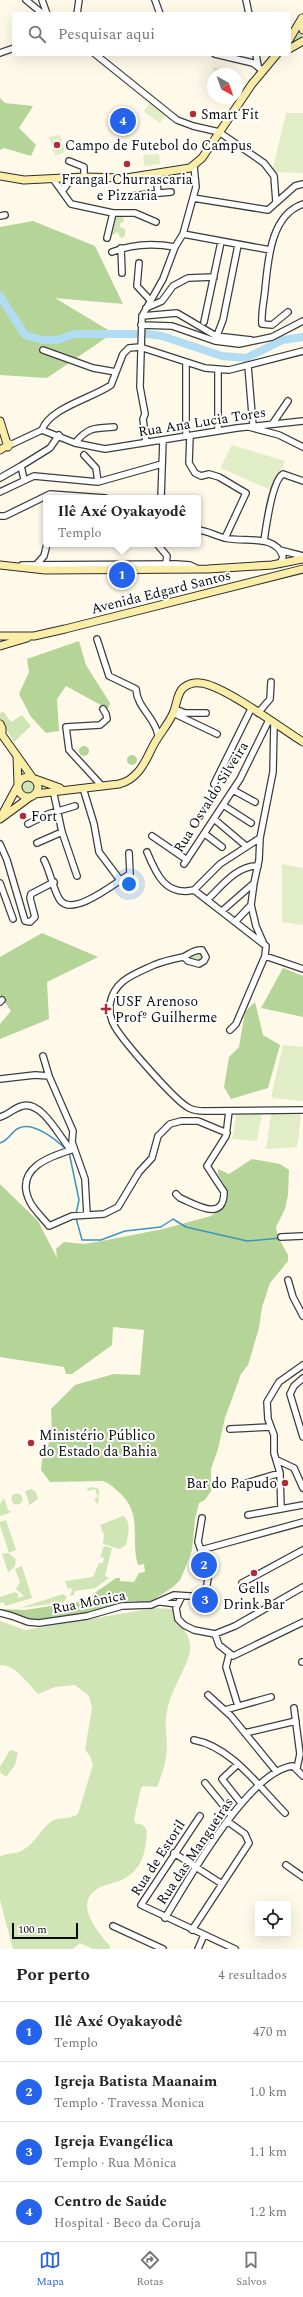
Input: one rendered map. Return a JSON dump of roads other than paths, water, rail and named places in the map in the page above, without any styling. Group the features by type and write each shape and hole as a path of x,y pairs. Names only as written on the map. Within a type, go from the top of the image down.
{"main road":[{"path":"303,18 303,30"},
{"path":"291,37 303,18"},
{"path":"291,48 303,41"},
{"path":"272,61 276,56"},
{"path":"0,176 24,180 84,177 126,178 181,171 194,166 202,158 260,68 280,56"},
{"path":"0,420 9,446 0,450"},
{"name":"Avenida Edgard Santos","path":"3,565 45,570 197,568 280,564 303,559"},
{"name":"Avenida Edgard Santos","path":"0,636 34,636 303,569"},
{"path":"0,646 34,636"},
{"path":"17,756 18,786 22,795 33,795 53,790 123,783 134,777 145,763 158,735 174,711 180,692 184,688 200,683 218,688 303,742"},
{"path":"0,724 2,728 1,732 33,778 38,788 33,795 1,815"},
{"path":"1,815 23,778 33,778 51,786 68,789"}],"street":[{"path":"22,0 40,12"},
{"path":"26,0 30,5"},
{"path":"42,0 47,12"},
{"path":"77,12 79,0"},
{"path":"155,0 159,12"},
{"path":"246,0 249,12"},
{"path":"0,53 12,49"},
{"path":"97,56 177,120 193,126 219,132 264,163 276,181 276,202"},
{"path":"224,56 248,61 260,68"},
{"path":"257,56 260,68"},
{"path":"69,161 84,168 84,177"},
{"path":"146,442 143,419 145,413 140,387 142,316 145,308 163,279 175,247 183,234 197,181 194,166"},
{"path":"156,174 158,193"},
{"path":"63,190 72,178"},
{"path":"54,179 63,190 64,197 71,204 113,213 131,215 138,214 156,222"},
{"path":"193,198 260,210 271,208 295,186 303,184"},
{"path":"128,196 171,192"},
{"path":"288,312 272,325 262,324 270,250 283,221 291,210 302,204"},
{"path":"107,238 113,213"},
{"path":"183,234 238,246 270,250"},
{"path":"204,322 221,242"},
{"path":"112,252 121,248 136,245 175,247"},
{"path":"215,339 226,311 238,246"},
{"path":"121,248 122,272"},
{"path":"139,263 137,286 150,300"},
{"path":"145,308 162,301 173,286 188,278 214,277"},
{"path":"142,316 178,313 215,339"},
{"path":"141,325 172,326 215,339 259,341 279,334 303,321"},
{"path":"42,430 44,423 56,414 110,387 125,351 129,348 140,347 186,364 218,370 229,370 248,366 303,350"},
{"path":"43,350 93,368 116,372"},
{"path":"186,364 189,463 195,473 201,476 209,474 218,477 246,492 225,538"},
{"path":"248,366 250,426 278,435 303,447"},
{"path":"218,370 218,430"},
{"path":"273,423 288,401"},
{"name":"Rua Ana Lucia Tores","path":"75,443 105,449 218,430 303,421"},
{"path":"9,446 42,430 59,435 75,443 91,428 114,427"},
{"path":"0,478 50,448 59,435"},
{"path":"161,495 163,440"},
{"path":"84,455 96,468 98,482"},
{"path":"0,492 24,479 40,475 77,481 98,482 162,464"},
{"path":"21,466 24,479"},
{"path":"264,541 273,494 280,476 283,474 303,481"},
{"path":"0,516 8,514 43,497"},
{"path":"201,531 225,538 272,543 280,550 283,557 280,564"},
{"path":"36,565 44,556 46,547"},
{"path":"160,547 167,556 166,564"},
{"path":"280,550 303,556"},
{"name":"Avenida Edgard Santos","path":"3,565 166,564 188,565 197,568"},
{"path":"97,639 109,676 136,689 138,702 153,723 158,735"},
{"path":"258,713 270,699 271,682"},
{"path":"102,786 69,750 66,727 100,725 107,719 103,709"},
{"path":"214,784 251,709"},
{"path":"174,711 186,713 206,713"},
{"path":"174,711 217,734"},
{"path":"230,1030 236,1024 265,956 264,944 256,926 251,905 258,866 260,838 273,772 272,722"},
{"name":"Rua Osvaldo Silveira","path":"152,836 185,862 233,790 272,722"},
{"path":"83,788 94,824 99,852 120,880"},
{"path":"53,790 62,832 77,876"},
{"path":"233,790 255,802"},
{"path":"223,805 251,823"},
{"path":"28,824 58,811 76,806"},
{"path":"214,820 246,846"},
{"path":"37,843 62,832"},
{"path":"205,834 222,847"},
{"path":"147,852 156,874 167,886 179,891 194,890 220,864 260,838"},
{"path":"0,844 12,874 25,921 30,922 35,916 31,894 54,882"},
{"path":"44,860 61,900 68,906 73,906 87,901 120,880 131,871 129,853"},
{"path":"207,900 233,876 245,868 258,866"},
{"path":"0,883 13,919"},
{"path":"222,911 254,883"},
{"path":"194,890 264,944"},
{"path":"235,922 251,905"},
{"path":"265,956 303,969"},
{"path":"184,957 167,960 123,980 113,995 110,1005 111,1016 121,1035 179,1101 189,1108 230,1112 303,1110"},
{"path":"43,1056 49,1076 73,1131 73,1149 85,1179 87,1215"},
{"path":"0,1079 35,1075 49,1076"},
{"path":"0,1116 21,1106 36,1108 45,1115 73,1149"},
{"path":"176,1194 180,1198 209,1210 216,1209 222,1203 224,1192 207,1166 227,1133 230,1112"},
{"path":"73,1149 39,1163 31,1171 27,1181 29,1201 49,1226 69,1217 104,1214 118,1208 139,1172 152,1158 158,1136 170,1124 181,1121 198,1121 227,1133"},
{"path":"281,1237 303,1236"},
{"path":"288,1280 293,1297 302,1312"},
{"path":"281,1508 280,1473 266,1410 270,1395 279,1382 303,1365"},
{"path":"303,1378 294,1386 290,1394 303,1437"},
{"path":"230,1429 271,1427"},
{"path":"277,1460 294,1468 303,1488"},
{"path":"240,1485 280,1473"},
{"path":"248,1514 303,1505"},
{"path":"202,1518 198,1542 201,1550 303,1522"},
{"name":"Rua Mônica","path":"0,1613 28,1622 39,1623 87,1616 122,1606 146,1606 161,1602 174,1595 205,1597 209,1572 201,1550"},
{"path":"242,1583 303,1550"},
{"path":"182,1596 177,1604 176,1616 184,1625 201,1633 215,1634 235,1626 303,1587"},
{"path":"161,1602 177,1604"},
{"path":"215,1634 219,1645 229,1655 233,1656 303,1622"},
{"path":"229,1655 226,1667 238,1706"},
{"path":"208,1695 225,1710 276,1771 290,1766 296,1768 303,1776"},
{"path":"225,1710 271,1697"},
{"path":"294,1708 300,1754 296,1768"},
{"path":"245,1733 272,1725 296,1721"},
{"path":"194,1740 206,1742 222,1750 238,1764 258,1787 285,1813"},
{"path":"238,1764 222,1779 241,1803"},
{"name":"Rua das Mangueiras","path":"165,1918 196,1867 231,1815 241,1803 276,1771"},
{"path":"206,1783 231,1815"},
{"name":"Rua de Estoril","path":"200,1816 140,1903 142,1906 165,1918 236,1949"},
{"path":"192,1930 249,1843 245,1834 227,1821"},
{"path":"174,1853 222,1884"},
{"path":"286,1865 303,1876"},
{"path":"113,1926 163,1949"},
{"path":"198,1949 204,1935"}],"waterway":[{"path":"0,296 25,335 42,340 57,340 75,334 148,334 162,336 222,356 246,358 283,340 303,337"},
{"path":"0,1143 6,1140 16,1129 31,1127 44,1132 66,1149"},
{"path":"69,1152 79,1200 76,1214"},
{"path":"76,1218 82,1240 101,1240 125,1231 161,1227 173,1219 186,1227 247,1241 281,1238"}],"place":[{"name":"Smart Fit","path":"193,114"},
{"name":"Centro de Saúde","path":"123,121"},
{"name":"Campo de Futebol do Campus","path":"57,145"},
{"name":"Frangal Churrascaria e Pizzaria","path":"127,164"},
{"name":"Ilê Axé Oyakayodê","path":"122,575"},
{"name":"Fort","path":"23,816"},
{"name":"USF Arenoso Profº Guilherme","path":"106,1009"},
{"name":"Ministério Público do Estado da Bahia","path":"31,1443"},
{"name":"Bar do Papudo","path":"285,1483"},
{"name":"Igreja Batista Maanaim","path":"204,1565"},
{"name":"Gells Drink Bar","path":"254,1573"},
{"name":"Igreja Evangélica","path":"205,1600"}]}
